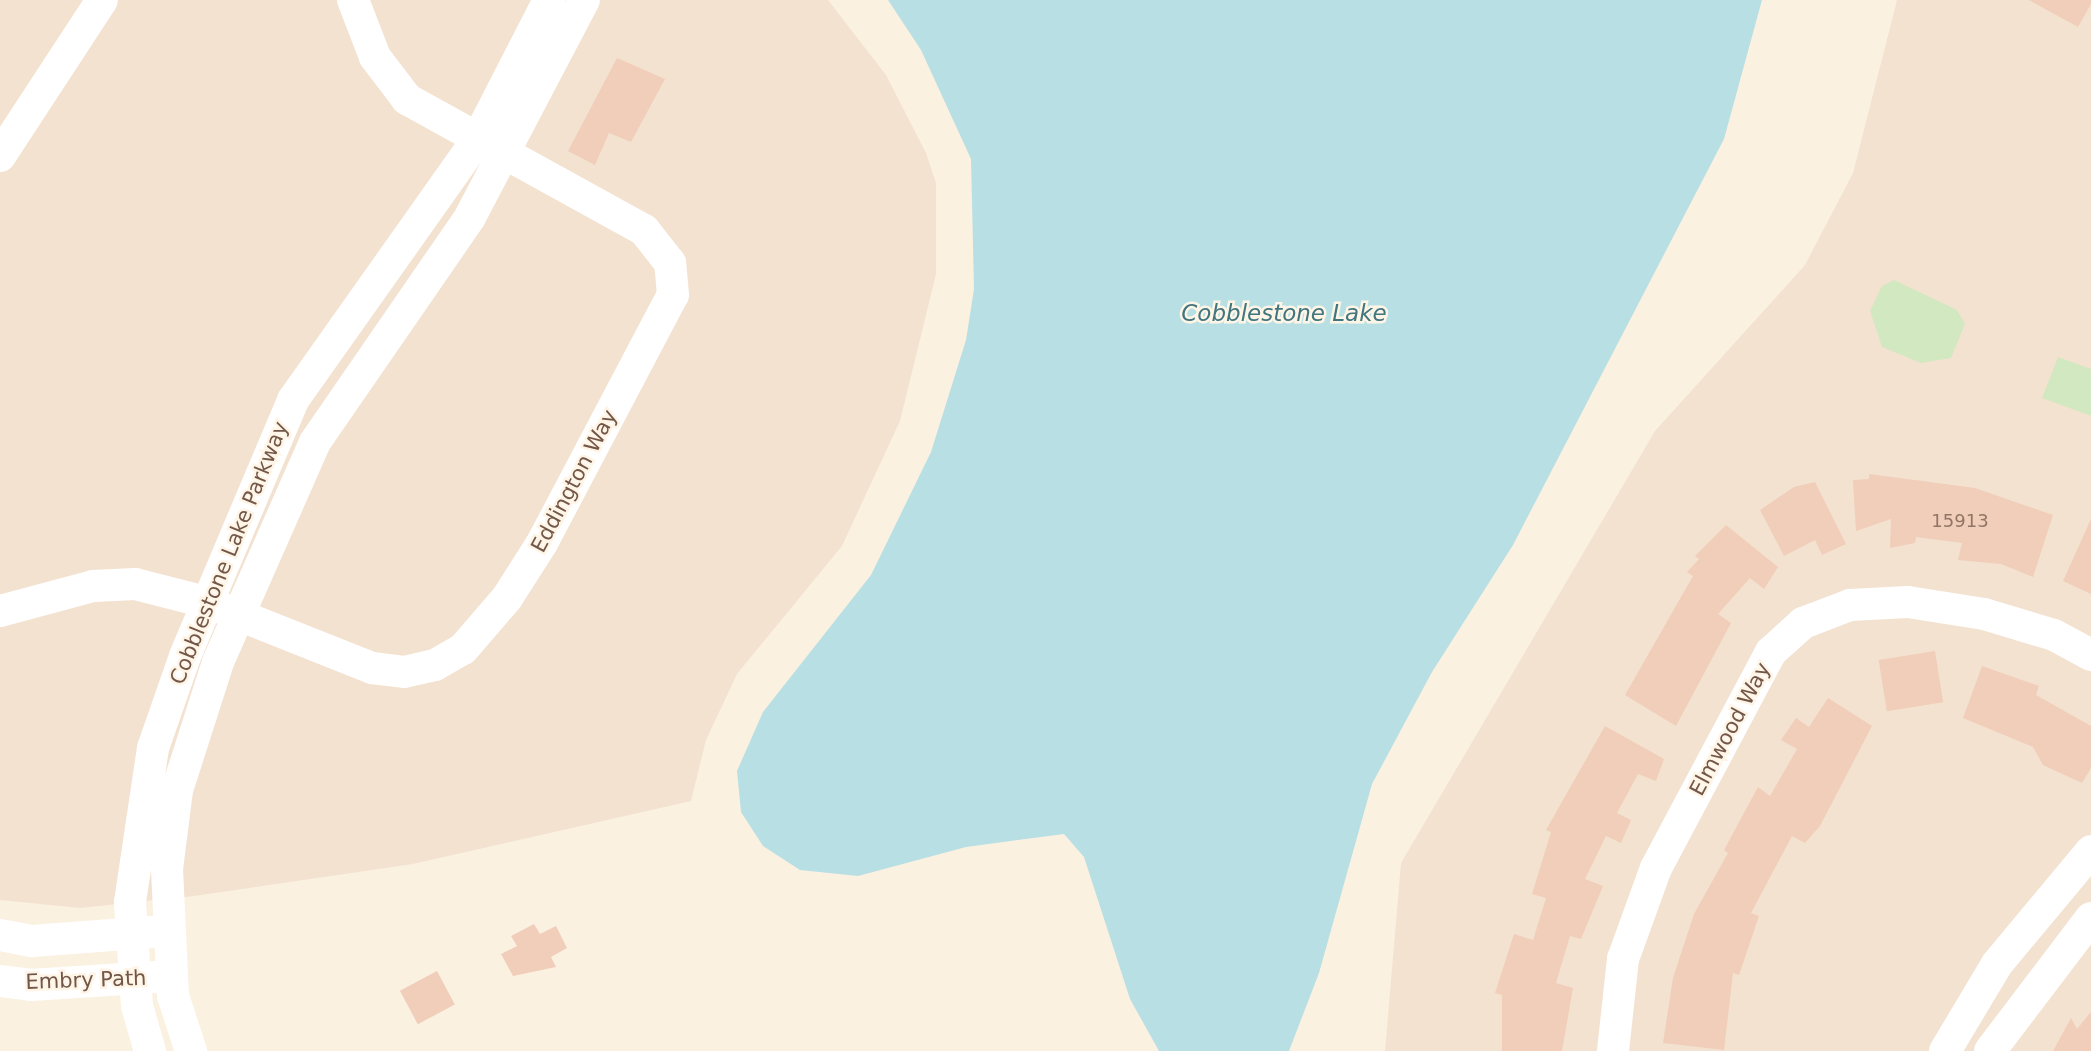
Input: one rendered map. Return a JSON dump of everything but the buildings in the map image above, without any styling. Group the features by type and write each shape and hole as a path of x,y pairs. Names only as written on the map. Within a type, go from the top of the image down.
{"street":[{"path":"0,156 102,0"},
{"name":"Eddington Way","path":"0,611 114,584 206,602 372,668 420,669 449,658 474,639 541,543 673,295 673,274 659,244 643,230 421,111 395,87 374,57 353,0"},
{"name":"Cobblestone Lake Parkway","path":"150,1051 134,980 131,936 140,811 153,748 206,602 293,400 476,142 549,0"},
{"name":"Cobblestone Lake Parkway","path":"191,1051 171,975 167,929 177,790 238,615 315,442 470,217 504,157 584,0"},
{"name":"Elmwood Way","path":"1613,1051 1623,959 1656,868 1770,652 1803,623 1850,605 1908,602 1984,614 2054,635 2091,655"},
{"path":"1945,1051 1997,964 2091,851"},
{"path":"1990,1051 2091,918"},
{"name":"Embry Path","path":"0,935 32,941 131,936 167,929"},
{"name":"Embry Path","path":"0,981 134,980 171,975"}],"shaded area":[{"path":"0,0 828,0 886,75 926,153 936,183 936,274 900,421 842,546 737,674 706,740 691,801 413,864 194,896 80,908 0,900"},
{"path":"1897,0 2091,0 2091,1051 1385,1051 1401,863 1655,431 1805,265 1853,173"}],"green space":[{"path":"1894,280 1957,310 1965,324 1951,358 1921,363 1882,347 1870,311 1882,286"},
{"path":"2058,357 2091,369 2091,416 2042,398"}],"water":[{"name":"Cobblestone Lake","path":"888,0 1762,0 1724,139 1513,545 1432,672 1372,784 1319,973 1289,1051 1159,1051 1130,999 1084,857 1064,834 966,847 858,876 800,870 763,846 741,812 737,771 763,712 871,575 931,452 966,340 974,289 971,159 921,50"}]}
